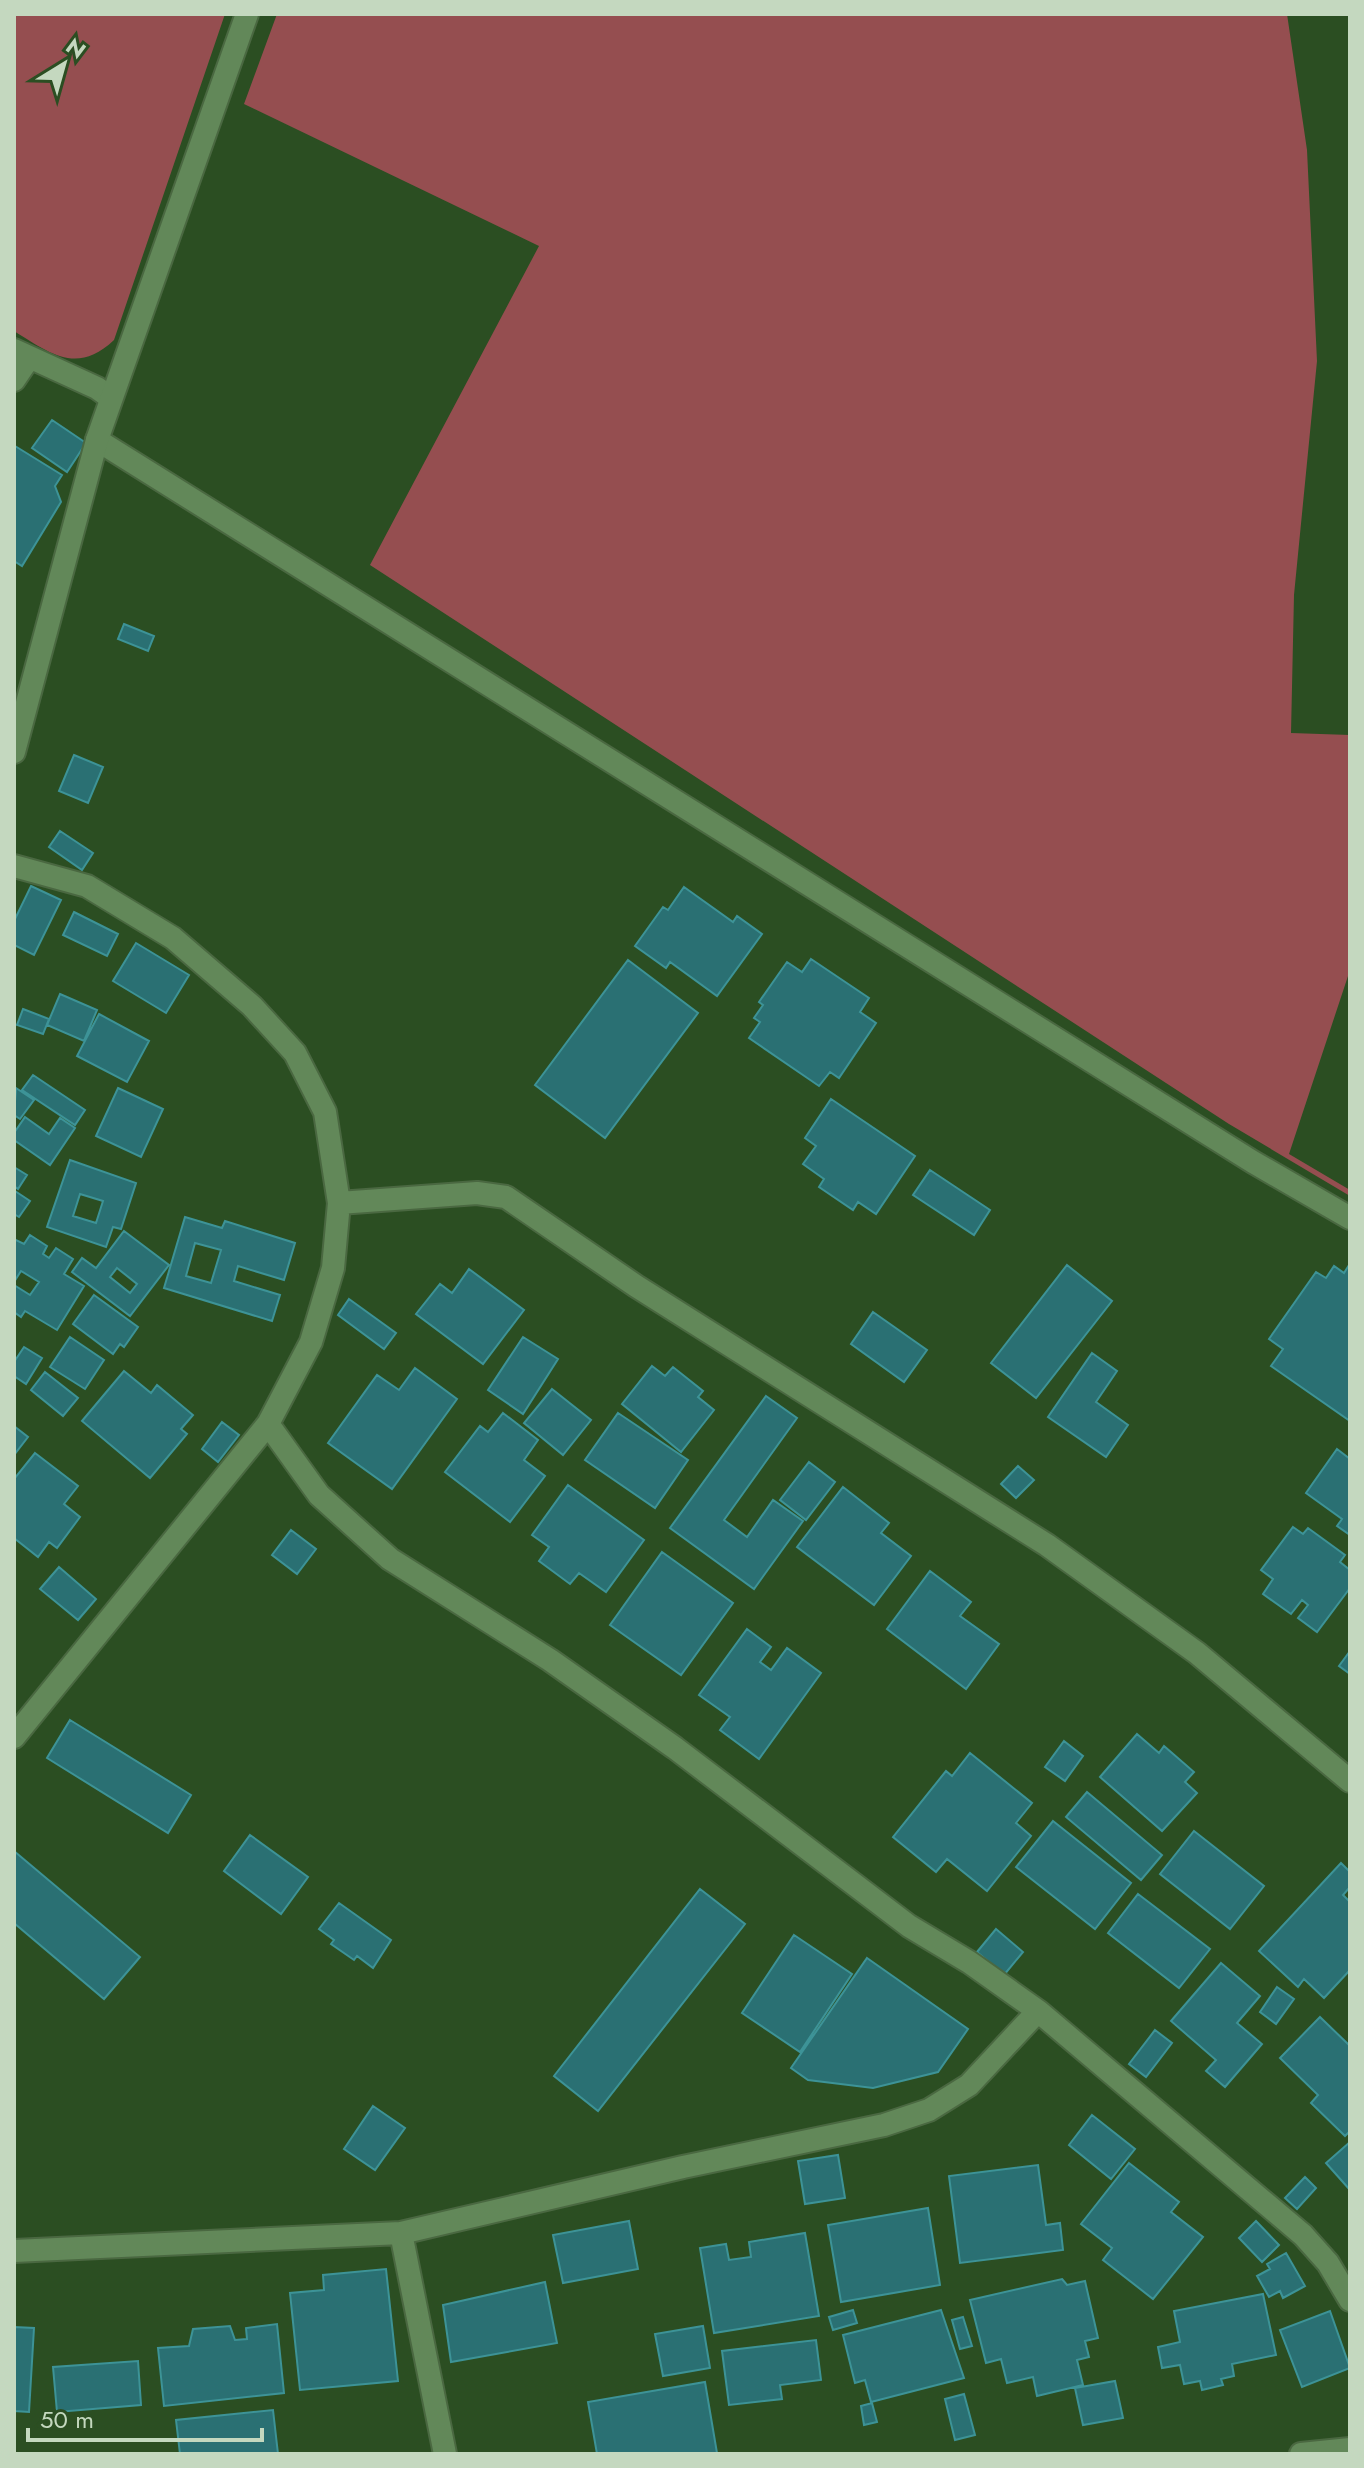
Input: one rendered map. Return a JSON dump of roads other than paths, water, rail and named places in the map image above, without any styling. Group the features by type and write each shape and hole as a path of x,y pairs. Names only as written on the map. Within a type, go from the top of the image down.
{"street":[{"path":"14,752 97,440 247,14"},
{"path":"14,380 22,354 97,388 111,398"},
{"path":"97,440 1253,1162 1350,1218"},
{"path":"14,866 87,886 173,938 252,1006 295,1053 325,1112 339,1203 333,1268 311,1342 268,1424 14,1737"},
{"path":"339,1203 477,1193 506,1197 636,1286 1047,1545 1197,1653 1350,1781"},
{"path":"268,1424 319,1495 390,1559 550,1660 686,1757 909,1926 969,1962 1038,2011 1303,2235 1328,2263 1350,2300"},
{"path":"14,2251 401,2233 683,2167 884,2125 914,2115 969,2085 1038,2011"},
{"path":"401,2233 445,2454"},
{"path":"1301,2454 1350,2449"}]}
